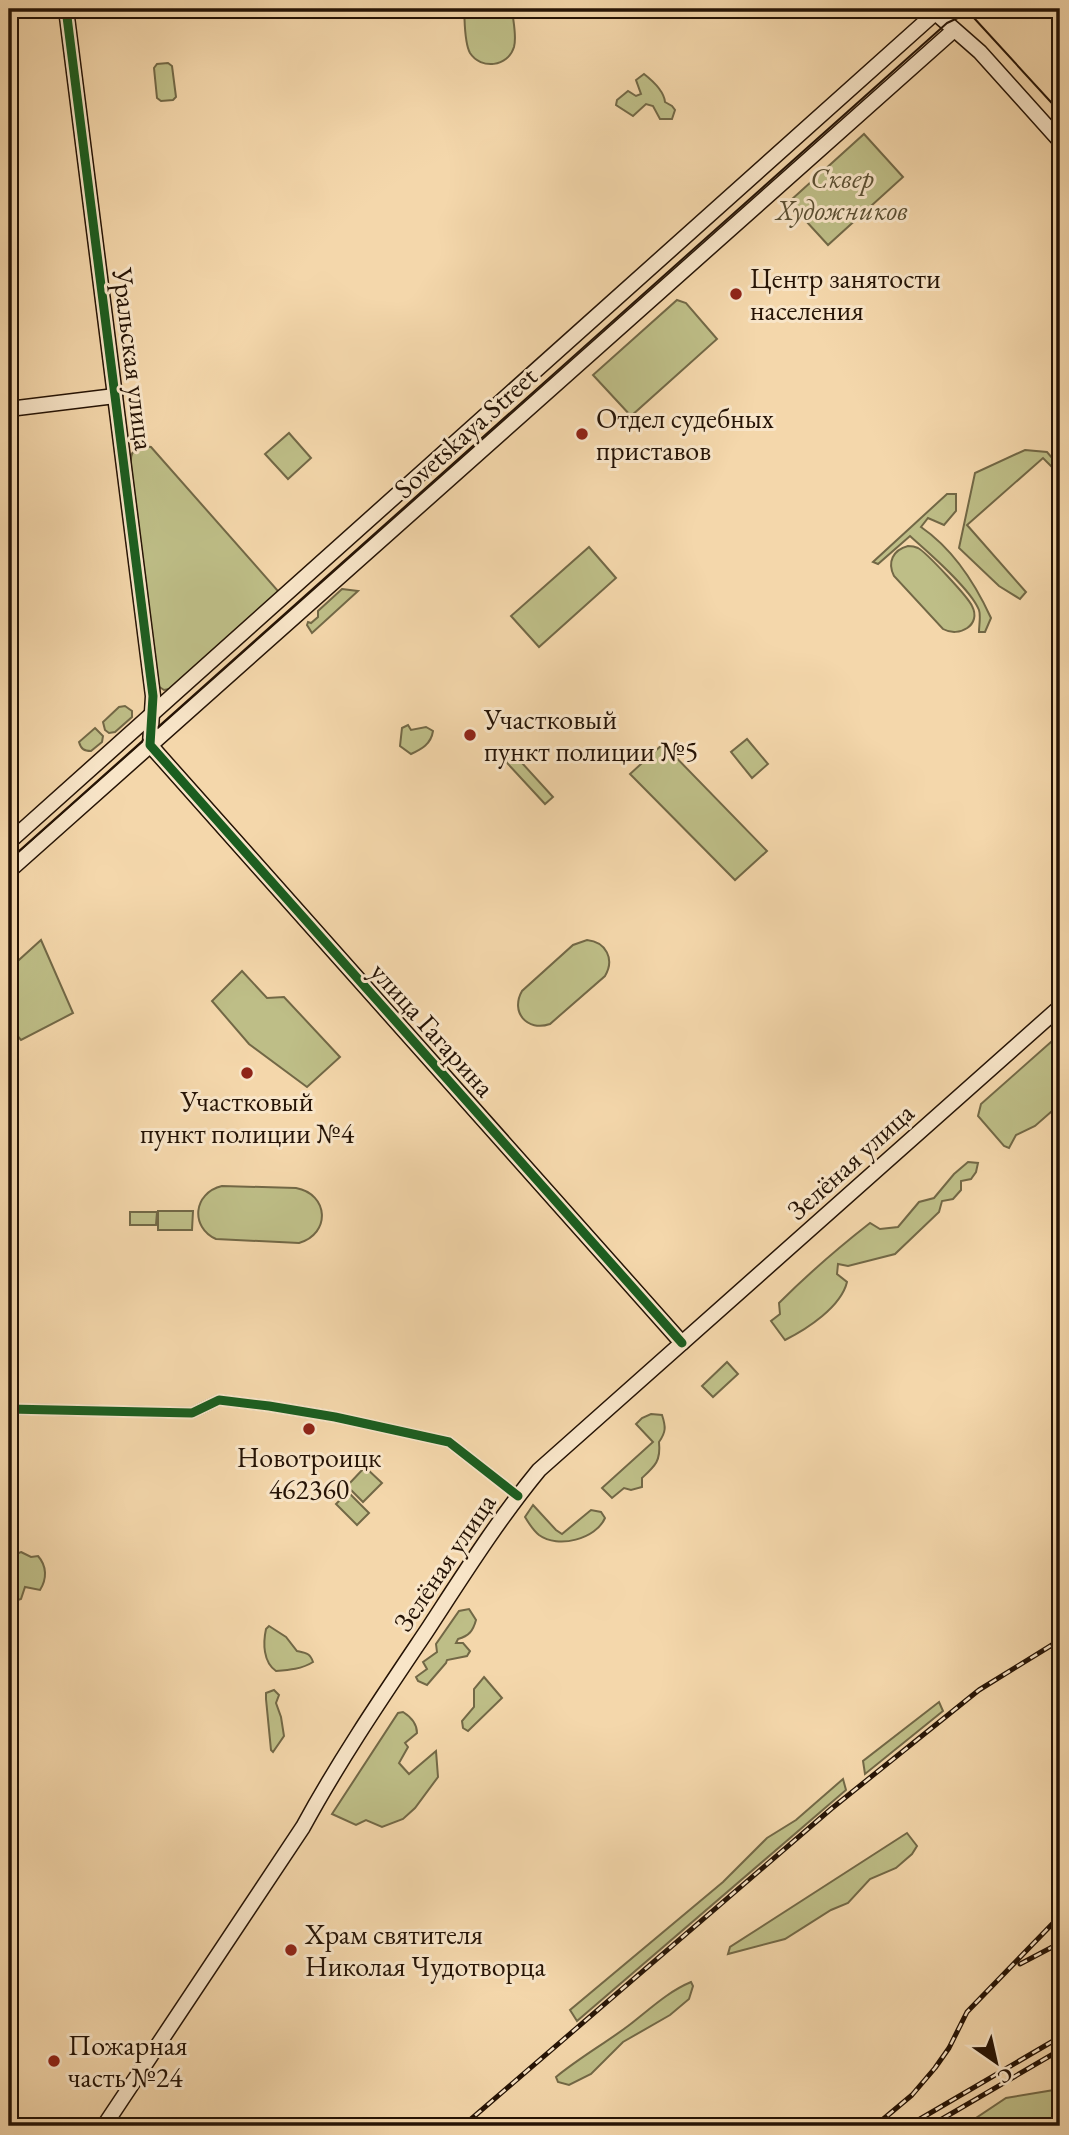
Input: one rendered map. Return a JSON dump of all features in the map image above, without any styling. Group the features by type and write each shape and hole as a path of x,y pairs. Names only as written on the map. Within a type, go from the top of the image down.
{"main road":[{"name":"Уральская улица","path":"66,9 153,696 150,745"},
{"path":"939,12 954,30 980,52 1060,141"},
{"name":"Sovetskaya Street","path":"9,842 939,12"},
{"name":"Sovetskaya Street","path":"9,871 954,30"},
{"path":"9,409 116,396"},
{"name":"улица Гагарина","path":"150,745 682,1343"},
{"name":"Зелёная улица","path":"104,2126 303,1827 331,1776 518,1496 539,1470 1060,1007"}],"street":[{"path":"9,1409 192,1413 219,1400 335,1417 449,1442 518,1496"}],"green space":[{"path":"464,9 512,9 515,43 506,59 487,64 470,53"},
{"path":"168,63 172,66 176,97 173,100 161,101 157,98 154,68 157,64"},
{"path":"644,74 660,90 665,102 675,110 672,119 660,119 653,106 646,104 633,116 616,105 617,100 628,91 636,96 641,94 636,80"},
{"name":"Сквер Художников","path":"864,134 903,177 828,245 794,208 791,200"},
{"path":"677,300 686,303 717,339 631,416 593,375"},
{"path":"289,433 311,458 288,479 265,454"},
{"path":"143,446 151,447 278,591 277,597 174,688 164,690 158,686 131,467 132,453"},
{"path":"1025,450 1047,452 1060,467 1060,475 1043,458 967,525 1026,592 1020,599 999,586 959,548 975,473"},
{"path":"947,494 956,494 956,511 944,525 928,518 921,527 953,556 978,592 991,618 985,632 979,632 979,610 967,592 910,536 878,564 873,562"},
{"path":"908,546 923,552 969,601 974,619 967,628 956,632 943,629 894,576 891,561 898,550"},
{"path":"589,547 616,578 539,647 511,616"},
{"path":"342,589 358,591 312,633 308,622 311,623 318,617 318,611"},
{"path":"125,706 132,711 132,717 115,732 109,733 103,722 119,707"},
{"path":"408,725 411,730 426,727 433,731 425,746 411,754 400,746 402,728"},
{"path":"95,728 103,736 102,742 91,751 85,750 79,742"},
{"path":"747,739 768,764 752,778 731,752"},
{"path":"663,744 767,851 735,880 630,774"},
{"path":"503,747 512,752 553,797 545,804 497,752"},
{"path":"41,940 73,1013 21,1040 9,1026 9,969"},
{"path":"587,940 599,944 607,952 609,963 605,976 550,1024 542,1026 528,1023 518,1006 522,991 573,945"},
{"path":"242,971 267,998 284,997 340,1057 307,1087 249,1044 212,1001"},
{"path":"1060,1034 1060,1104 1035,1126 1016,1135 1009,1148 1004,1146 978,1116 981,1104"},
{"path":"968,1162 978,1163 971,1179 961,1181 961,1190 953,1199 942,1201 939,1212 895,1254 848,1266 838,1264 837,1274 847,1282 838,1300 813,1323 785,1340 771,1321 780,1314 779,1303 790,1292 870,1223 880,1229 898,1227 919,1202 934,1198"},
{"path":"222,1186 296,1188 307,1192 320,1206 321,1223 317,1231 299,1243 216,1239 202,1227 198,1211 205,1196"},
{"path":"158,1211 193,1211 192,1230 158,1230"},
{"path":"130,1212 157,1212 156,1225 130,1225"},
{"path":"727,1362 738,1374 713,1397 702,1386"},
{"path":"651,1414 662,1415 665,1426 656,1463 642,1478 642,1487 631,1490 624,1488 612,1498 602,1488 653,1442 636,1424"},
{"path":"365,1467 382,1483 363,1502 347,1486"},
{"path":"348,1492 369,1513 357,1525 336,1504"},
{"path":"533,1505 562,1534 591,1510 601,1512 605,1518 594,1531 585,1536 576,1540 556,1541 539,1535 526,1519"},
{"path":"21,1552 31,1557 38,1556 44,1568 44,1581 40,1590 25,1587 21,1599 9,1603 9,1561 11,1556"},
{"path":"469,1609 476,1620 475,1624 470,1632 456,1643 463,1643 470,1651 467,1656 447,1660 427,1685 418,1681 416,1677 427,1669 423,1662 437,1652 436,1644 459,1611"},
{"path":"269,1626 286,1637 297,1651 309,1655 313,1662 300,1668 276,1671 269,1663 264,1646 266,1629"},
{"path":"484,1677 502,1698 468,1731 463,1728 462,1721 474,1707 474,1689"},
{"path":"274,1690 279,1695 276,1703 284,1736 273,1752 266,1693"},
{"path":"939,1702 943,1711 865,1774 863,1761"},
{"path":"403,1712 413,1721 417,1733 405,1743 408,1747 399,1763 409,1774 436,1751 438,1777 415,1808 403,1819 382,1827 366,1820 356,1825 332,1814 398,1713"},
{"path":"843,1779 846,1790 577,2021 570,2010 723,1882 767,1838 796,1820"},
{"path":"907,1833 917,1846 912,1854 896,1868 870,1879 848,1903 831,1910 785,1939 728,1954 730,1947"},
{"path":"691,1982 693,1986 689,1999 670,2015 623,2042 591,2074 569,2085 558,2082 556,2077 565,2070 666,1996"},
{"path":"1060,2089 1060,2126 964,2126 1006,2098"}],"tram line":[{"path":"9,860 947,23 964,15 974,18 1060,112"}],"railway":[{"path":"463,2126 831,1809 979,1690 1060,1640"},
{"path":"875,2126 912,2095 949,2048 967,2012 1060,1916"},
{"path":"1020,1964 1060,1943"},
{"path":"908,2126 1060,2037"},
{"path":"930,2126 1060,2050"}],"cycle path":[{"path":"66,9 153,696 150,745 682,1343"},
{"path":"9,1409 192,1413 219,1400 335,1417 449,1442 518,1496"}],"place":[{"name":"Центр занятости населения","path":"736,294"},
{"name":"Отдел судебных приставов","path":"582,434"},
{"name":"Участковый пункт полиции №5","path":"470,735"},
{"name":"Участковый пункт полиции №4","path":"247,1073"},
{"name":"Новотроицк 462360","path":"309,1429"},
{"name":"Храм святителя Николая Чудотворца","path":"291,1950"},
{"name":"Пожарная часть №24","path":"54,2061"}]}
